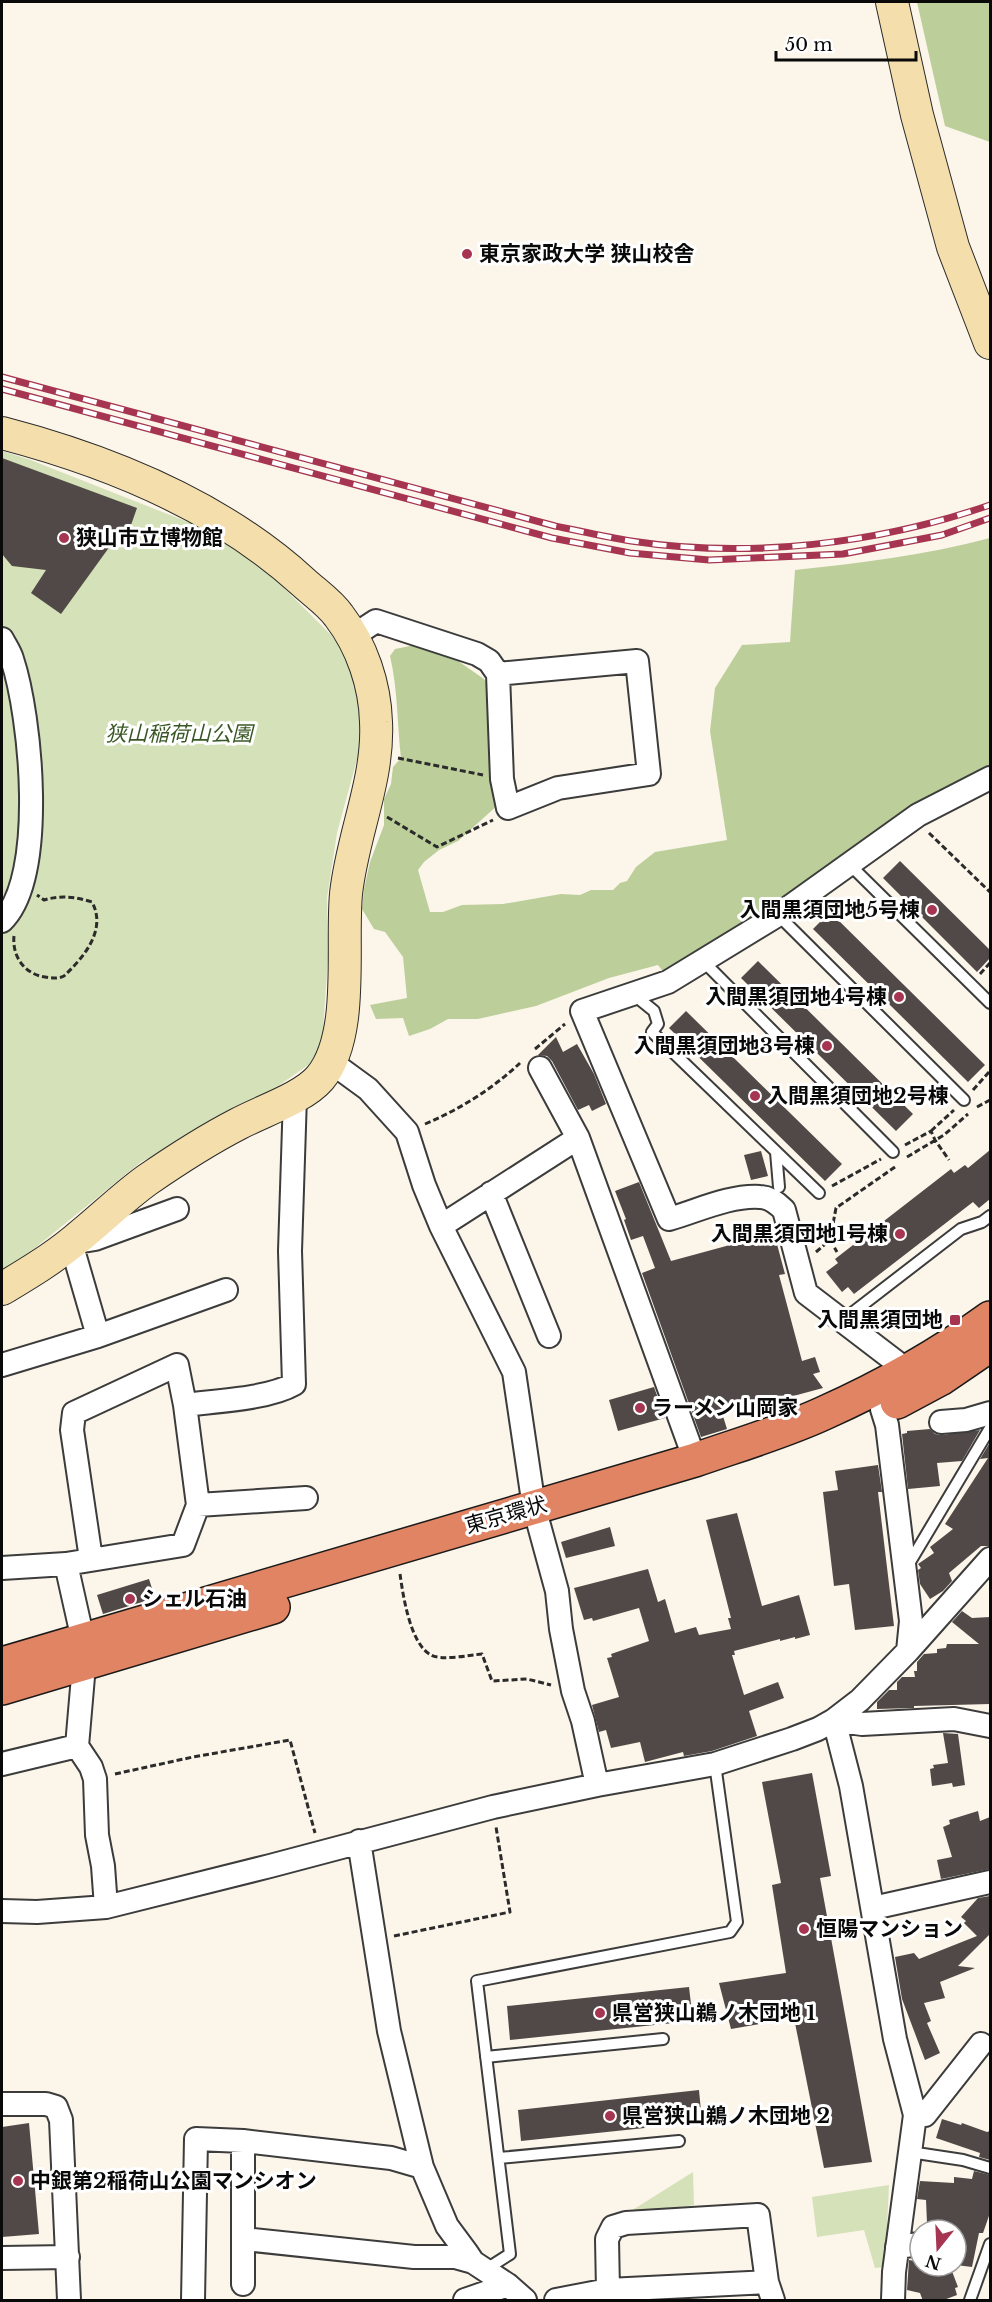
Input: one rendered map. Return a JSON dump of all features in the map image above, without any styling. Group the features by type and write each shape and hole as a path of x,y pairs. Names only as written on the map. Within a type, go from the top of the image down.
{"highway":[{"name":"東京環状","path":"2,1664 83,1652 399,1569 822,1414 908,1371 990,1318"},
{"name":"東京環状","path":"2,1688 83,1652 536,1517 727,1471 819,1437 882,1409 940,1379 990,1345"}],"street":[{"path":"892,2 917,115 953,248 990,343"},
{"path":"2,433 37,442 183,499 221,520 274,556 338,613 353,636 370,678 376,719 376,753 350,865 346,896 341,1027 331,1062 318,1081 295,1096 236,1125 146,1181 71,1243 37,1268 2,1289"},
{"path":"353,636 376,621 477,654 489,661 498,674 502,779 508,808 558,788 649,774 637,661 498,674"},
{"path":"2,639 12,658 25,716 31,773 30,825 23,884 5,917"},
{"path":"908,1371 806,1293 784,1210 778,1203 762,1197 732,1200 669,1219 582,1011 668,982 777,915 918,815 986,785"},
{"path":"532,1060 578,1138 695,1460"},
{"path":"331,1062 368,1089 407,1132 424,1185 441,1226 514,1372 536,1517 557,1591 561,1629 573,1690 583,1720 597,1785"},
{"path":"185,1405 245,1397 286,1389 294,1384 290,1251 295,1096"},
{"path":"441,1226 578,1138"},
{"path":"491,1194 549,1336"},
{"path":"71,1243 95,1239 177,1209"},
{"path":"71,1243 98,1336"},
{"path":"2,1365 98,1336 226,1290"},
{"path":"2,1568 66,1564 183,1545 198,1505 185,1405 177,1365 74,1413 72,1430 91,1559"},
{"path":"882,1409 887,1425 911,1621 908,1651"},
{"path":"941,1422 966,1420 990,1413"},
{"path":"198,1505 306,1498"},
{"path":"2,1911 37,1912 106,1907 493,1807 597,1785 715,1764 792,1739 818,1729 860,1700 908,1651 990,1559"},
{"path":"66,1564 83,1652 77,1746 91,1767 95,1779 97,1835 103,1866 106,1907"},
{"path":"834,1719 862,1724 954,1719 990,1726"},
{"path":"834,1719 851,1786 895,2039 915,2115 894,2272 894,2296"},
{"path":"2,1764 77,1746"},
{"path":"359,1841 389,2031 422,2167 447,2226 479,2266"},
{"path":"873,1908 990,1882"},
{"path":"915,2115 925,2115 981,2044"},
{"path":"2,2104 46,2104 56,2107 61,2120 69,2301"},
{"path":"193,2300 196,2139 243,2141 390,2158 422,2167"},
{"path":"243,2141 243,2284"},
{"path":"556,2301 608,2290 770,2291 758,2215 626,2223 613,2227 607,2239 608,2290"},
{"path":"244,2239 414,2257 455,2257 479,2266 508,2285 525,2301"},
{"path":"897,2247 908,2246"},
{"path":"2,2258 68,2256"},
{"path":"465,2301 508,2285"}],"lane":[{"path":"850,865 990,1003"},
{"path":"777,915 964,1100"},
{"path":"703,961 893,1152"},
{"path":"633,994 654,1011 658,1024 652,1032 819,1193"},
{"path":"776,1152 779,1187"},
{"path":"843,1320 961,1229 982,1222 990,1216"},
{"path":"905,1571 990,1428"},
{"path":"479,2266 510,2254 477,1981 730,1932 737,1922 715,1764"},
{"path":"486,2057 663,2039"},
{"path":"499,2158 680,2141"},
{"path":"910,2152 963,2160 990,2168"},
{"path":"970,2301 990,2244"}],"path":[{"path":"393,757 502,779"},
{"path":"386,816 437,847 503,814 508,808"},
{"path":"922,826 990,892"},
{"path":"5,917 20,924 14,936 15,954 29,972 41,976 59,978 64,976 91,945 98,925 96,910 92,902 81,898 63,897 44,900 23,884"},
{"path":"407,1132 455,1111 532,1060 582,1011"},
{"path":"903,1160 944,1135 975,1107 990,1100"},
{"path":"819,1193 931,1131 950,1160"},
{"path":"812,1259 816,1252 830,1240 836,1208 895,1166"},
{"path":"830,1240 837,1252"},
{"path":"399,1569 411,1626 420,1643 431,1655 445,1658 482,1654 492,1681 527,1679 573,1690"},
{"path":"95,1779 193,1757 290,1740 321,1852"},
{"path":"375,1940 510,1912 493,1807"}],"green space":[{"path":"917,2 990,2 990,142 945,126"},
{"name":"狭山稲荷山公園","path":"2,451 28,459 193,524 223,539 268,572 340,644 357,692 362,741 337,833 327,898 328,958 322,1045 311,1063 278,1086 222,1119 141,1162 2,1272"},
{"path":"990,538 990,769 665,974 658,965 609,978 536,1006 478,1019 448,1019 430,1029 409,1036 403,1018 376,1019 370,1005 407,998 403,957 385,932 374,929 362,909 370,862 384,825 384,799 391,784 393,767 401,758 396,694 390,656 395,649 415,645 448,654 484,679 491,689 490,765 499,804 458,841 439,850 418,870 430,912 443,912 462,905 503,904 561,894 580,895 591,890 613,890 620,883 627,881 636,867 655,852 727,840 710,731 715,688 742,645 790,642 795,570 893,558"},
{"path":"693,2172 694,2205 623,2216"},
{"path":"889,2185 885,2267 875,2268 864,2230 817,2237 812,2197"}],"building":[{"name":"狭山市立博物館","path":"2,458 137,508 124,545 113,542 61,614 31,593 46,570 12,566 2,554"},
{"name":"入間黒須団地5号棟","path":"900,861 990,950 990,958 977,972 883,878"},
{"name":"入間黒須団地4号棟","path":"830,912 985,1065 968,1082 813,929"},
{"name":"入間黒須団地3号棟","path":"758,961 913,1114 896,1131 741,978"},
{"name":"入間黒須団地2号棟","path":"686,1011 842,1164 825,1181 669,1028"},
{"path":"556,1037 563,1052 577,1044 594,1074 606,1104 592,1111 589,1105 578,1110 552,1061 547,1056 538,1055"},
{"name":"入間黒須団地1号棟","path":"990,1150 990,1199 979,1208 973,1202 854,1294 848,1287 842,1292 826,1272 838,1263 835,1259 951,1169 954,1173 965,1165 968,1168"},
{"path":"761,1151 768,1176 751,1180 744,1155"},
{"path":"639,1182 671,1261 774,1233 785,1274 779,1275 802,1361 815,1357 820,1372 813,1374 823,1388 771,1402 771,1399 722,1413 727,1429 701,1437 642,1273 655,1268 643,1236 631,1240 615,1191"},
{"name":"ラーメン山岡家","path":"654,1387 665,1418 618,1431 609,1400"},
{"path":"930,1429 935,1434 942,1435 980,1430 962,1461 937,1463 940,1486 908,1489 902,1434 907,1431"},
{"path":"989,1444 990,1546 981,1546 949,1573 952,1581 943,1591 930,1599 920,1584 918,1570 921,1568 918,1564 934,1553 930,1547 953,1529 945,1524 988,1458 980,1459"},
{"path":"878,1465 882,1492 878,1492 894,1626 855,1630 849,1584 834,1586 823,1492 838,1490 835,1471"},
{"path":"737,1513 762,1606 799,1595 810,1635 780,1641 780,1639 734,1651 735,1655 732,1655 744,1695 778,1682 784,1698 749,1711 757,1736 712,1751 684,1756 683,1752 645,1762 640,1742 611,1748 606,1730 599,1732 592,1705 619,1697 607,1658 612,1657 611,1654 649,1641 639,1608 593,1621 592,1618 584,1620 574,1588 648,1569 658,1602 665,1599 675,1633 696,1627 699,1635 731,1629 728,1618 731,1618 706,1520"},
{"path":"610,1527 615,1546 566,1558 561,1542"},
{"path":"149,1579 155,1598 103,1614 97,1595"},
{"path":"962,1611 972,1618 990,1617 990,1704 877,1709 877,1702 889,1690 897,1690 897,1682 902,1677 915,1677 917,1662 924,1654 937,1653 937,1649 946,1648 947,1644 979,1644 952,1622"},
{"path":"943,1733 958,1734 965,1785 953,1787 952,1783 932,1786 930,1769 934,1768 933,1765 948,1763"},
{"name":"恒陽マンション","path":"812,1773 831,1876 820,1878 872,2162 824,2168 794,2018 731,2029 719,1983 786,1973 772,1885 781,1883 762,1782"},
{"path":"978,1811 980,1821 990,1817 990,1869 941,1879 937,1860 952,1857 943,1827 950,1824 949,1820"},
{"path":"990,1896 990,1934 958,1966 975,1968 940,1982 945,1998 924,2003 931,2021 927,2023 940,2053 925,2060 902,1999 895,1957 914,1953 919,1959 977,1936 961,1917 978,1898"},
{"name":"県営狭山鵜ノ木団地 1","path":"689,1987 693,2021 510,2040 507,2006"},
{"name":"県営狭山鵜ノ木団地 2","path":"699,2090 702,2122 521,2141 518,2110"},
{"path":"942,2119 990,2131 990,2160 979,2157 980,2153 936,2138"},
{"name":"中銀第2稲荷山公園マンシオン","path":"29,2123 39,2234 2,2237 2,2127"},
{"path":"974,2171 990,2175 990,2213 983,2233 979,2233 972,2267 968,2266 968,2218 927,2218 926,2200 917,2199 920,2181 954,2183 954,2177 972,2179"},
{"path":"908,2275 908,2278 955,2278 958,2287 955,2288 957,2295 941,2301 923,2301 920,2293 907,2290"}],"railway":[{"path":"2,377 555,526 631,541 721,548 767,548 813,544 903,530 990,505"},
{"path":"2,389 552,538 630,553 709,560 843,554 942,535 990,518"}],"place":[{"name":"東京家政大学 狭山校舎","path":"467,254"},
{"name":"狭山市立博物館","path":"64,538"},
{"name":"入間黒須団地5号棟","path":"932,910"},
{"name":"入間黒須団地4号棟","path":"899,997"},
{"name":"入間黒須団地3号棟","path":"827,1046"},
{"name":"入間黒須団地2号棟","path":"755,1096"},
{"name":"入間黒須団地1号棟","path":"900,1234"},
{"name":"入間黒須団地","path":"955,1320"},
{"name":"ラーメン山岡家","path":"640,1408"},
{"name":"シェル石油","path":"130,1599"},
{"name":"恒陽マンション","path":"804,1929"},
{"name":"県営狭山鵜ノ木団地 1","path":"600,2013"},
{"name":"県営狭山鵜ノ木団地 2","path":"610,2116"},
{"name":"中銀第2稲荷山公園マンシオン","path":"18,2181"}]}
